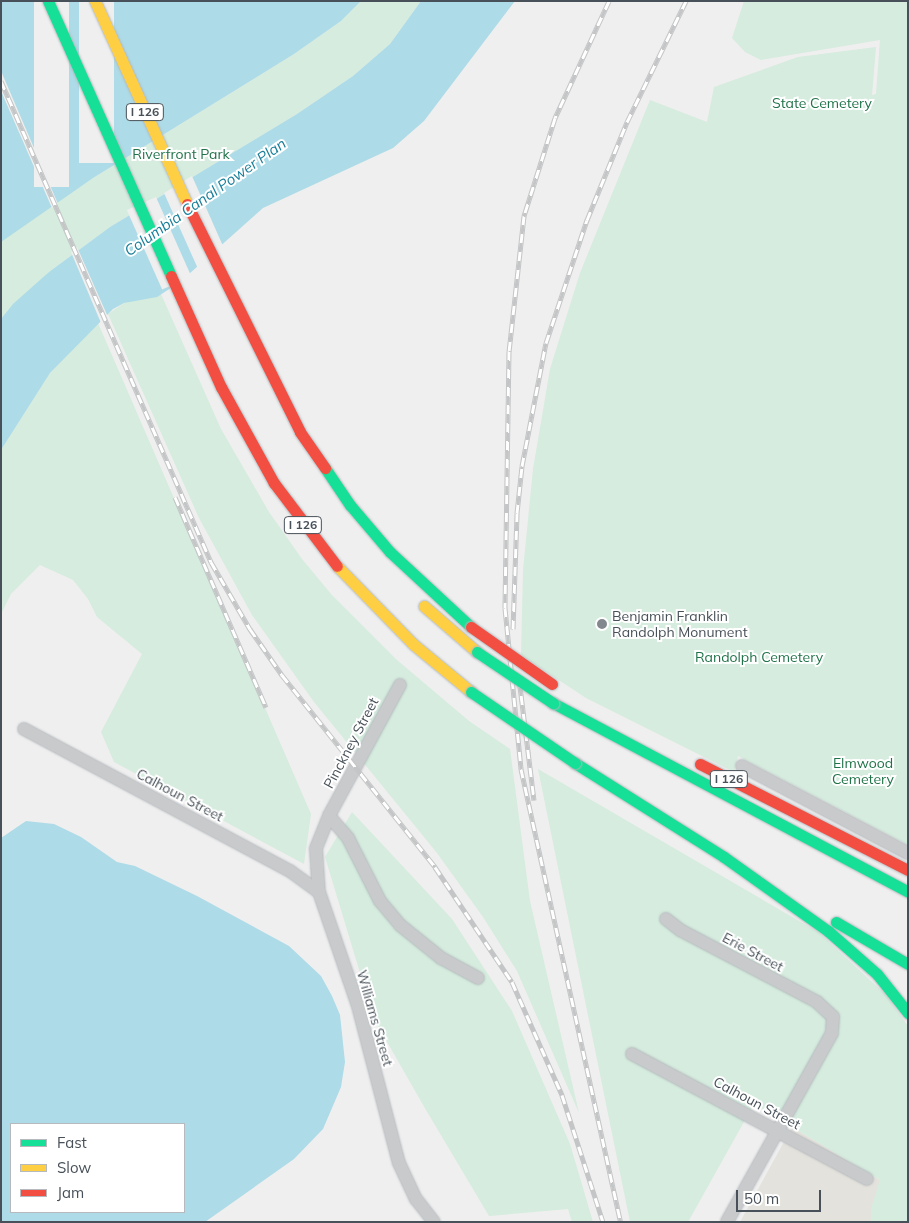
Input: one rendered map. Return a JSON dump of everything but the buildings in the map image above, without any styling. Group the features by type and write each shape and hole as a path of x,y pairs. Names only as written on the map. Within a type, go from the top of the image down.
{"highway":[{"name":"I 126","path":"48,1 190,318 244,432 274,483 308,531 384,617 471,692 575,763 724,858 908,964"},
{"name":"I 126","path":"95,1 196,223 229,283 284,401 333,481 406,568 471,626 556,686"},
{"path":"196,223 217,293"},
{"path":"415,598 477,652 553,703 908,892"},
{"name":"I 126","path":"690,759 908,870"},
{"path":"724,858 855,953 896,995 908,1013"}],"street":[{"name":"Pinckney Street","path":"329,816 400,685"},
{"name":"Calhoun Street","path":"24,729 290,871 319,892"},
{"path":"742,766 908,853"},
{"name":"Williams Street","path":"329,816 316,849 319,892 358,1006 399,1163 416,1199 434,1222"},
{"path":"329,816 348,838 380,901 400,926 441,958 478,978"},
{"name":"Erie Street","path":"666,919 680,930 826,1009 832,1017 832,1033 777,1130"},
{"name":"Calhoun Street","path":"632,1054 867,1179"},
{"path":"727,1222 777,1130"}],"shaded area":[{"path":"792,1127 880,1180 889,1222 740,1222"}],"green space":[{"name":"Riverfront Park","path":"361,1 421,1 390,44 353,76 297,114 110,227 49,272 1,319 1,242 7,236 93,178 294,54 341,21"},
{"path":"744,1 908,1 908,845 738,756 734,772 586,698 521,655 523,570 533,469 550,369 580,273 650,100 707,122 714,87 798,57 876,47 872,95 876,94 880,40 761,60 745,52 732,38"},
{"path":"161,294 221,429 269,512 302,559 331,594 397,660 469,721 510,749 530,901 579,1113 517,971 483,917 437,853 314,702 252,615 199,518 108,314 124,303"},
{"path":"98,323 311,814 304,864 114,762 101,732 142,654 97,617 88,599 73,580 40,565 11,594 1,614 1,450 50,373"},
{"path":"538,769 818,932 885,994 908,1026 908,1222 871,1222 871,1208 880,1180 754,1104 688,1222 630,1222"},
{"path":"352,812 452,919 512,1011 570,1144 593,1222 572,1222 568,1209 489,1216 426,1110 374,1019 325,857"}],"water":[{"path":"1,1 361,1 341,21 294,54 93,178 1,242"},
{"name":"Columbia Canal Power Plan","path":"421,1 515,1 424,121 393,148 263,208 180,282 157,297 124,303 113,309 50,373 1,450 1,319 13,304 49,272 110,227 297,114 353,76 390,44"},
{"path":"26,821 54,824 81,837 117,862 135,866 197,896 289,946 321,976 340,1015 345,1062 341,1087 323,1129 294,1159 205,1222 1,1222 1,838"}],"pier":[{"path":"34,1 69,1 69,187 34,187"},
{"path":"79,1 114,1 114,163 79,163"},
{"path":"1,71 58,204 52,208 1,91"},
{"path":"192,176 223,246 199,271 164,193"},
{"path":"156,197 191,276 162,289 127,210"},
{"path":"77,247 108,317 101,323 71,252"}],"railway":[{"path":"609,1 555,118 524,216 509,351 505,608 521,769 621,1222"},
{"path":"513,629 517,513 522,466 546,343 587,220 627,122 686,1"},
{"path":"1,81 211,562 250,629 282,675 435,867 512,982 562,1095 603,1222"},
{"path":"175,497 266,707"},
{"path":"519,678 534,800"}],"traffic: fast":[{"path":"48,1 171,276"},
{"path":"325,468 350,505 390,552 471,627"},
{"path":"477,652 553,703"},
{"path":"471,692 575,763"},
{"path":"553,703 908,892"},
{"path":"575,763 724,857 828,931 877,974 908,1013"},
{"path":"836,922 908,964"}],"traffic: slow":[{"path":"95,1 187,204"},
{"path":"337,566 413,644 471,692"},
{"path":"424,606 477,652"}],"traffic: jam":[{"path":"187,204 300,432 325,468"},
{"path":"171,276 221,387 274,483 337,566"},
{"path":"471,627 552,684"},
{"path":"700,764 908,870"}],"place":[{"name":"Benjamin Franklin Randolph Monument","path":"602,624"}],"park label":[{"name":"State Cemetery","path":"822,103"},
{"name":"Randolph Cemetery","path":"759,657"},
{"name":"Elmwood Cemetery","path":"863,772"}]}
